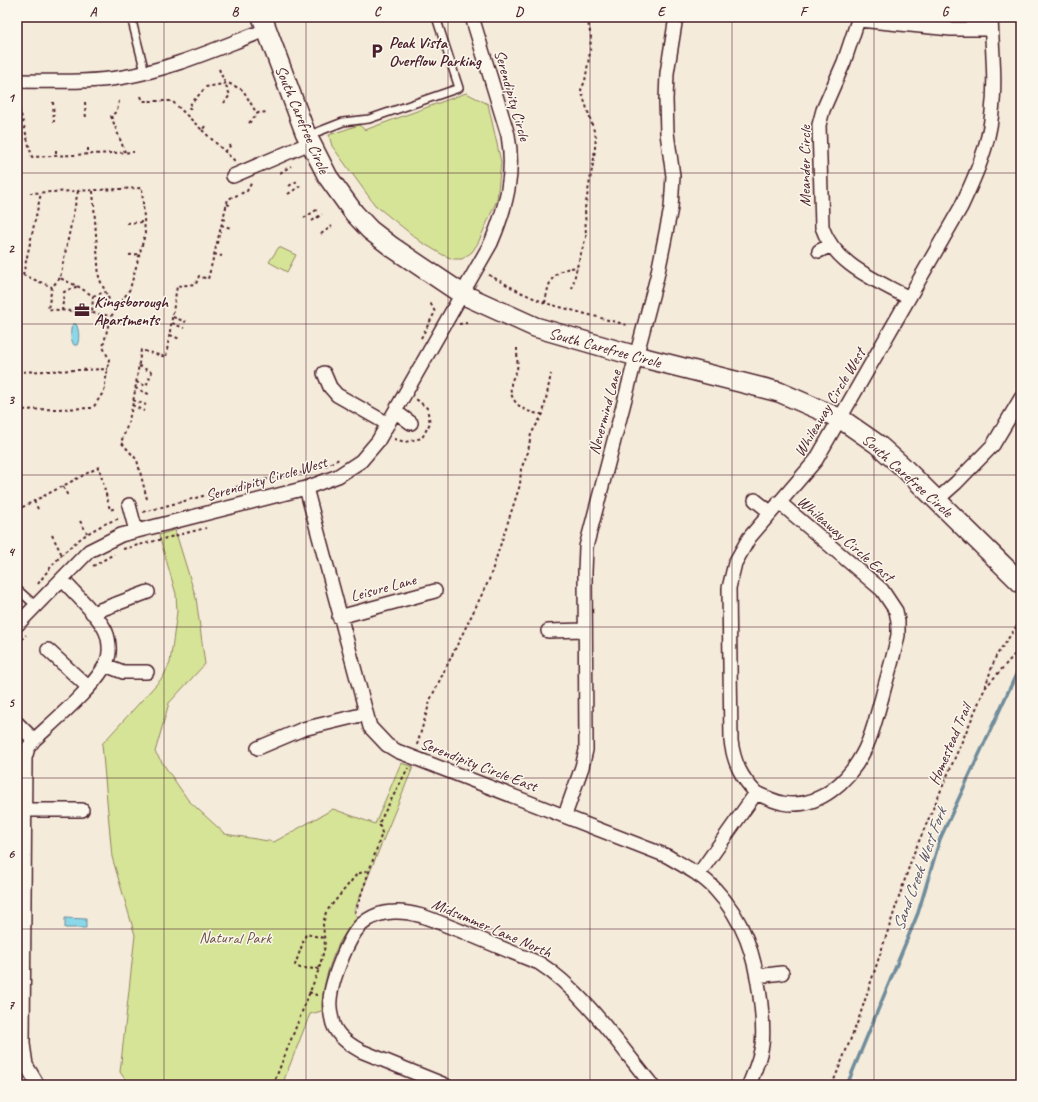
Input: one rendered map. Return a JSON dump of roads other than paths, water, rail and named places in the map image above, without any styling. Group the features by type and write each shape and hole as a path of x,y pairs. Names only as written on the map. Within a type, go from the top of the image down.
{"main road":[{"name":"South Carefree Circle","path":"264,24 309,140 328,177 354,213 370,230 413,263 462,294 535,327 636,356 779,392 841,419 877,444 938,499 1021,583"}],"street":[{"name":"Serendipity Circle","path":"462,294 491,244 501,219 508,191 511,167 511,152 508,135 472,17"},
{"name":"Nevermind Lane","path":"565,815 582,767 586,750 586,547 657,277 673,193 666,100 667,73 676,17"},
{"name":"Meander Circle","path":"909,298 849,264 831,246 822,227 819,125 823,110 844,62 859,18 951,30 991,23"},
{"name":"Whileaway Circle West","path":"756,793 737,769 732,748 729,588 735,563 741,550 770,512 816,460 841,419 961,207 980,165 992,112 994,77 991,23"},
{"path":"17,81 95,80 122,77 145,72 264,24"},
{"path":"237,171 309,140"},
{"path":"819,251 831,246"},
{"name":"Serendipity Circle West","path":"17,625 89,551 121,535 306,488 338,476 361,461 378,441 396,412 462,294"},
{"path":"324,373 330,387 337,395 388,424"},
{"path":"938,499 956,484 993,445 1021,398"},
{"path":"396,412 412,423"},
{"name":"Serendipity Circle East","path":"306,488 339,617 365,714 370,727 386,745 667,856 698,875 714,888 736,917 750,945 758,976 762,1009 762,1044 760,1057 749,1085"},
{"path":"756,500 770,512"},
{"name":"Whileaway Circle East","path":"756,793 771,800 795,804 818,798 841,783 859,761 871,735 898,635 896,611 882,590 779,502"},
{"path":"122,506 136,531"},
{"path":"38,1085 26,1065 23,1044 24,810 21,790 25,758 28,748 34,740 88,687 105,664 109,651 108,640 104,628 62,579"},
{"name":"Leisure Lane","path":"339,617 435,591"},
{"path":"92,613 148,592"},
{"path":"548,631 585,630"},
{"path":"48,650 88,687"},
{"path":"105,664 123,672 147,672"},
{"path":"258,748 303,729 365,714"},
{"path":"17,723 34,740"},
{"path":"698,875 756,793"},
{"path":"24,810 82,810"},
{"name":"Midsummer Lane North","path":"445,1085 361,1051 340,1035 334,1026 330,1012 332,988 352,938 360,926 373,917 384,913 394,912 420,915 540,963 563,980 575,992 652,1085"},
{"path":"758,976 782,973"}],"lane":[{"path":"131,17 145,72"},
{"path":"309,140 343,122 369,119 459,88 436,17"},
{"path":"17,589 36,606"}],"water":[{"path":"73,324 76,324 77,326 79,340 77,345 74,345 71,338 71,329"},
{"path":"65,918 86,919 86,928 65,928"}],"waterway":[{"name":"Sand Creek West Fork","path":"847,1085 918,913 940,839 1021,664"}],"place":[{"name":"Peak Vista Overflow Parking","path":"377,51"},
{"name":"Kingsborough Apartments","path":"82,310"}],"park label":[{"name":"Natural Park","path":"235,937"}]}
